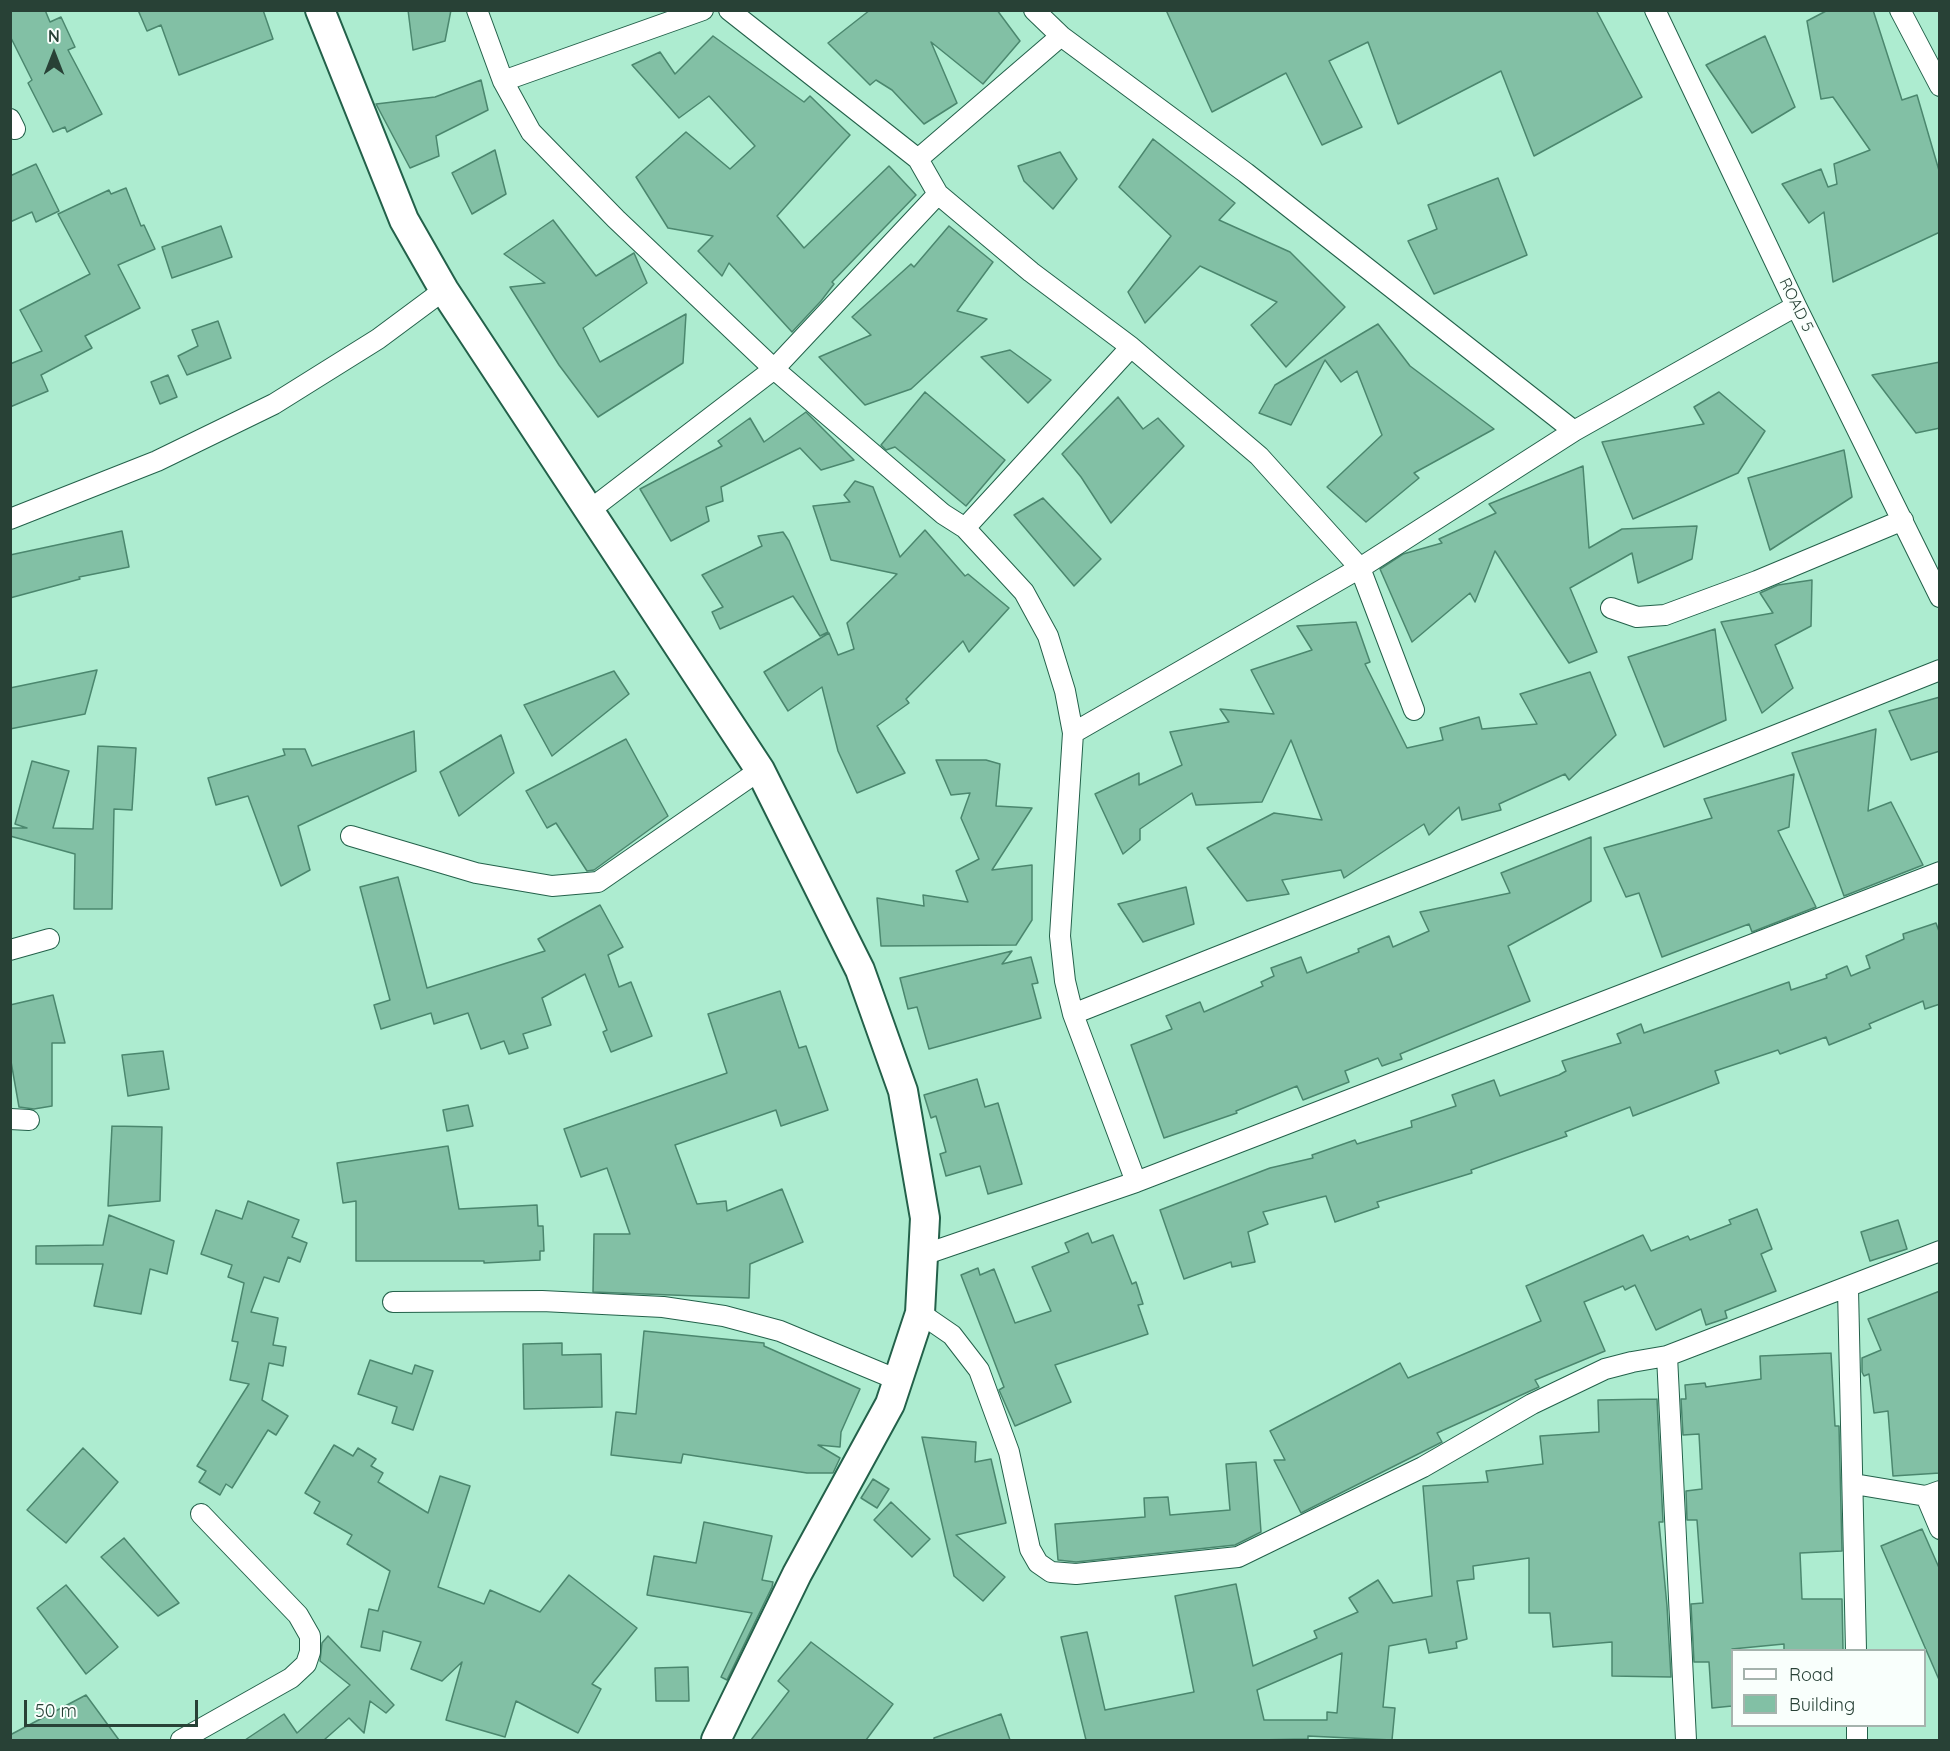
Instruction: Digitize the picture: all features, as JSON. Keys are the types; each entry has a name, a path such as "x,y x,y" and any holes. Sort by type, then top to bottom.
{"street":[{"path":"320,10 404,220 444,290 760,771 860,970 903,1091 925,1218 920,1313 890,1404 797,1574 716,1740"},
{"path":"477,10 503,81 531,132 616,219 774,369 943,514 965,528 1024,592 1048,636 1065,691 1073,733 1060,936 1073,1014 1136,1182"},
{"path":"503,81 703,10"},
{"path":"729,10 918,159 938,194 1031,272 1131,346 1259,456 1360,568 1414,710"},
{"path":"1034,10 1061,36 1246,172 1574,431"},
{"name":"ROAD 5","path":"1655,10 1796,306 1940,597"},
{"path":"1900,10 1940,86"},
{"path":"918,159 1061,36"},
{"path":"590,510 774,369 938,194"},
{"path":"10,519 157,461 274,404 378,339 444,290"},
{"path":"1073,733 1360,568 1574,431 1796,306"},
{"path":"965,528 1131,346"},
{"path":"1611,608 1637,617 1665,615 1757,581 1903,520"},
{"path":"1073,1014 1940,670"},
{"path":"351,836 476,873 552,886 598,882 760,771"},
{"path":"923,1255 1136,1182 1940,872"},
{"path":"10,950 49,939"},
{"path":"920,1313 952,1335 979,1370 1009,1452 1030,1549 1038,1563 1051,1572 1068,1573 1213,1562 1238,1557 1423,1467 1532,1404 1605,1369 1667,1356 1848,1289 1940,1251"},
{"path":"1848,1289 1856,1649"},
{"path":"393,1302 542,1301 663,1307 704,1313 780,1331 898,1380"},
{"path":"1667,1356 1686,1740"},
{"path":"1854,1484 1933,1493 1940,1528"},
{"path":"181,1740 291,1678 306,1664 310,1652 310,1636 298,1615 201,1514"}],"building":[{"path":"10,10 45,10 50,22 61,17 75,47 68,50 102,114 67,132 65,127 53,132 28,83 32,80 10,36"},
{"path":"138,10 263,10 273,39 179,75 161,25 147,31"},
{"path":"408,10 451,10 445,41 413,50"},
{"path":"870,10 997,10 1020,41 983,84 931,42 957,103 924,124 892,90 876,80 870,85 828,43"},
{"path":"1166,10 1596,10 1642,97 1534,156 1501,71 1398,124 1368,42 1329,61 1362,127 1322,145 1286,73 1212,112"},
{"path":"1828,10 1873,10 1902,100 1917,95 1940,174 1940,232 1833,282 1824,212 1809,223 1782,184 1821,169 1828,187 1837,184 1834,164 1870,150 1833,97 1821,99 1807,21"},
{"path":"713,36 804,102 810,96 850,135 777,216 804,248 889,166 916,195 832,282 834,284 821,301 792,332 729,263 722,276 698,251 713,236 668,228 636,177 686,132 730,169 755,146 709,96 679,118 632,65 660,52 675,74"},
{"path":"1765,36 1795,107 1752,133 1706,65"},
{"path":"481,80 488,110 436,136 439,156 410,168 376,104 435,97"},
{"path":"1153,139 1235,203 1219,220 1290,252 1345,307 1286,367 1251,325 1277,302 1200,266 1145,323 1128,292 1171,236 1119,187"},
{"path":"495,150 506,194 472,214 452,173"},
{"path":"1060,152 1077,179 1053,209 1024,181 1018,166"},
{"path":"36,164 59,211 36,222 32,212 10,222 10,176"},
{"path":"1498,178 1527,255 1434,294 1408,241 1437,229 1428,205"},
{"path":"126,188 141,226 144,225 155,249 118,265 140,308 85,336 92,348 41,375 48,391 10,407 10,364 42,351 20,310 90,274 58,214 109,190 111,194"},
{"path":"553,220 596,276 634,253 647,283 583,328 600,362 686,314 683,363 598,417 559,365 510,287 545,283 504,254"},
{"path":"221,226 232,257 172,278 162,247"},
{"path":"949,226 993,262 957,311 987,319 911,389 865,405 819,357 871,335 852,317 911,264 914,267"},
{"path":"218,321 231,358 187,375 178,356 198,346 192,330"},
{"path":"1378,324 1410,366 1494,429 1414,473 1419,478 1366,522 1327,487 1382,435 1357,371 1341,382 1325,360 1291,425 1259,413 1275,385"},
{"path":"1010,350 1051,380 1028,403 981,357"},
{"path":"1940,362 1940,428 1916,433 1872,375"},
{"path":"168,375 177,397 160,404 151,382"},
{"path":"925,392 1005,460 966,506 895,447 886,450 881,445"},
{"path":"1719,392 1765,431 1738,473 1633,519 1602,442 1704,424 1694,407"},
{"path":"1118,397 1143,429 1158,418 1184,446 1111,523 1081,477 1062,454"},
{"path":"806,412 854,460 821,470 800,448 721,487 723,501 706,507 709,521 671,541 640,489 722,446 718,441 750,418 764,442"},
{"path":"1844,450 1852,497 1770,550 1748,478"},
{"path":"1583,466 1589,548 1622,529 1697,526 1692,559 1638,583 1632,553 1570,588 1597,652 1569,663 1495,551 1475,602 1470,593 1412,642 1380,569 1403,554 1442,543 1439,539 1496,513 1489,504"},
{"path":"855,481 873,487 900,557 925,530 965,576 968,574 1009,608 969,652 963,641 906,699 909,703 877,726 905,773 857,793 838,751 822,687 788,711 764,672 829,633 838,655 854,649 847,623 897,574 831,560 813,506 850,502 844,495"},
{"path":"1043,498 1101,559 1074,586 1014,515"},
{"path":"122,531 129,567 79,577 80,579 10,598 10,555"},
{"path":"783,532 828,632 820,636 793,596 720,629 712,612 723,607 702,575 762,546 758,536"},
{"path":"1812,580 1811,626 1775,645 1793,688 1762,713 1721,622 1773,613 1760,593 1778,585"},
{"path":"1356,622 1370,662 1365,664 1407,748 1443,740 1440,728 1479,717 1482,729 1537,724 1520,694 1590,672 1616,735 1569,780 1565,774 1499,804 1501,810 1462,820 1459,807 1429,835 1424,824 1344,878 1341,870 1282,880 1289,894 1247,901 1207,848 1274,813 1322,820 1291,740 1262,802 1196,805 1192,793 1140,829 1140,840 1123,854 1095,794 1139,773 1139,785 1182,765 1170,732 1229,722 1220,709 1274,714 1251,670 1312,650 1297,626"},
{"path":"1715,629 1726,720 1664,747 1628,657"},
{"path":"97,670 85,714 10,729 10,688"},
{"path":"614,671 629,694 552,756 524,705"},
{"path":"1940,697 1940,751 1911,760 1889,711"},
{"path":"1876,729 1868,811 1891,802 1923,865 1844,896 1792,753"},
{"path":"414,731 416,771 298,826 310,870 281,886 248,796 216,805 208,778 285,755 283,749 305,749 312,766"},
{"path":"501,735 514,773 459,816 440,772"},
{"path":"626,739 668,816 594,870 587,871 556,823 547,828 526,791"},
{"path":"98,746 136,748 132,810 114,809 112,909 74,909 75,854 10,836 10,828 27,828 15,824 32,761 69,771 53,828 93,829"},
{"path":"936,760 986,760 1000,764 996,806 1032,808 992,870 1032,865 1032,920 1016,945 881,946 877,898 924,906 923,895 968,902 956,871 979,859 961,818 970,793 951,795"},
{"path":"1794,774 1789,827 1778,831 1816,907 1752,932 1749,924 1662,957 1639,893 1626,897 1604,848 1712,818 1704,799"},
{"path":"1591,837 1591,901 1508,946 1530,1001 1400,1054 1402,1059 1382,1066 1378,1058 1345,1071 1349,1082 1303,1100 1297,1086 1236,1111 1237,1113 1164,1138 1131,1045 1172,1029 1166,1016 1200,1002 1204,1012 1263,986 1261,982 1274,976 1271,968 1301,957 1307,973 1359,952 1358,949 1389,936 1393,947 1429,931 1420,912 1510,893 1501,873"},
{"path":"398,877 427,988 545,951 538,939 600,905 623,947 608,955 619,987 631,982 652,1036 611,1052 603,1032 607,1030 585,974 542,998 551,1025 523,1034 528,1048 509,1054 504,1041 481,1049 468,1013 434,1024 431,1013 381,1029 374,1005 390,1000 360,887"},
{"path":"1186,887 1194,924 1143,942 1118,904"},
{"path":"1936,923 1940,934 1940,1004 1925,1009 1923,1001 1869,1024 1871,1028 1829,1045 1826,1037 1780,1054 1778,1050 1715,1071 1719,1083 1633,1116 1630,1107 1565,1132 1567,1136 1471,1170 1472,1173 1377,1202 1379,1207 1335,1222 1326,1196 1263,1212 1268,1224 1248,1232 1255,1262 1232,1267 1231,1262 1184,1279 1160,1210 1270,1168 1313,1158 1312,1155 1355,1140 1357,1144 1412,1127 1411,1121 1456,1106 1452,1095 1494,1080 1500,1096 1559,1075 1566,1071 1562,1061 1621,1043 1617,1034 1641,1024 1644,1033 1789,982 1791,990 1827,978 1826,975 1847,966 1851,976 1870,968 1866,956 1904,939 1903,934"},
{"path":"1012,951 1002,964 1031,957 1038,983 1032,984 1041,1018 929,1049 917,1007 908,1009 900,978"},
{"path":"780,991 799,1048 806,1046 828,1110 781,1126 776,1110 675,1145 697,1204 726,1201 727,1211 782,1189 803,1242 750,1264 749,1298 593,1292 594,1234 630,1234 607,1168 581,1177 564,1129 727,1073 708,1014"},
{"path":"53,995 65,1043 52,1043 52,1106 34,1109 19,1107 10,1056 10,1005"},
{"path":"163,1051 169,1089 128,1096 122,1055"},
{"path":"977,1079 985,1107 998,1103 1022,1184 988,1194 980,1166 946,1176 940,1154 946,1152 936,1116 931,1118 924,1095"},
{"path":"468,1105 473,1126 447,1131 443,1110"},
{"path":"112,1126 162,1127 160,1201 108,1206"},
{"path":"448,1146 459,1209 537,1205 538,1226 543,1226 544,1251 540,1251 540,1260 484,1263 484,1261 356,1261 356,1201 343,1203 337,1163"},
{"path":"248,1201 299,1220 292,1237 307,1243 300,1262 288,1257 279,1282 264,1277 251,1312 278,1318 273,1345 286,1347 283,1366 269,1363 262,1400 288,1416 276,1435 268,1430 232,1488 226,1484 220,1495 199,1482 206,1471 197,1466 249,1384 230,1380 238,1342 232,1341 244,1283 228,1277 232,1265 201,1254 216,1210 242,1219"},
{"path":"1757,1209 1772,1249 1761,1254 1776,1291 1725,1311 1727,1318 1706,1325 1701,1309 1656,1330 1635,1285 1625,1290 1623,1286 1584,1302 1605,1351 1535,1380 1539,1387 1437,1433 1442,1442 1301,1513 1274,1460 1285,1460 1270,1431 1400,1363 1408,1378 1541,1321 1526,1286 1643,1235 1651,1251 1688,1236 1690,1240 1731,1224 1729,1220"},
{"path":"109,1215 174,1241 167,1274 150,1269 141,1314 94,1306 103,1264 36,1264 36,1246 103,1245"},
{"path":"1898,1220 1907,1249 1870,1261 1861,1232"},
{"path":"1088,1233 1092,1243 1113,1235 1132,1284 1136,1282 1143,1304 1138,1305 1148,1334 1055,1365 1071,1402 1015,1426 999,1390 1004,1387 961,1275 978,1268 980,1275 994,1269 1015,1323 1051,1311 1032,1267 1069,1252 1065,1243"},
{"path":"1940,1291 1940,1473 1893,1476 1888,1411 1874,1413 1869,1374 1864,1376 1862,1372 1862,1358 1881,1350 1868,1319"},
{"path":"644,1331 764,1343 764,1346 860,1389 841,1432 840,1447 818,1445 840,1458 833,1473 807,1473 683,1454 681,1463 611,1455 616,1412 636,1414"},
{"path":"562,1343 562,1355 601,1354 602,1407 524,1409 523,1344"},
{"path":"1831,1353 1835,1426 1839,1426 1842,1551 1800,1553 1802,1599 1842,1599 1843,1649 1784,1649 1784,1644 1731,1649 1731,1706 1712,1708 1709,1662 1694,1662 1691,1604 1703,1603 1697,1520 1687,1520 1686,1491 1702,1489 1699,1434 1683,1435 1681,1399 1686,1399 1685,1385 1705,1383 1706,1387 1761,1379 1760,1356"},
{"path":"370,1360 412,1374 415,1365 433,1371 413,1430 392,1423 397,1407 358,1394"},
{"path":"1657,1399 1663,1522 1659,1522 1671,1677 1612,1676 1612,1642 1553,1647 1550,1613 1529,1613 1529,1558 1473,1566 1474,1579 1457,1581 1467,1639 1456,1642 1457,1648 1429,1653 1426,1639 1389,1646 1383,1707 1395,1708 1392,1740 1308,1736 1308,1739 1255,1740 1086,1740 1061,1637 1087,1632 1105,1710 1194,1692 1175,1596 1236,1584 1253,1666 1317,1638 1314,1631 1358,1612 1349,1598 1378,1580 1393,1603 1432,1596 1423,1486 1488,1482 1486,1471 1543,1464 1540,1436 1599,1432 1598,1400","holes":["1342,1653 1337,1713 1327,1712 1327,1720 1264,1720 1257,1690"]},
{"path":"922,1437 976,1442 975,1462 991,1459 1006,1523 956,1535 1005,1577 983,1601 954,1576"},
{"path":"334,1445 353,1456 358,1448 376,1459 371,1466 383,1473 378,1482 428,1513 440,1476 470,1486 438,1587 484,1604 490,1590 540,1612 569,1575 637,1628 592,1684 601,1689 578,1733 516,1701 505,1737 446,1720 462,1662 442,1681 411,1669 421,1642 383,1631 380,1651 361,1647 369,1609 378,1611 390,1571 347,1544 352,1535 314,1513 320,1502 305,1493"},
{"path":"83,1448 118,1482 66,1543 27,1510"},
{"path":"1256,1462 1261,1532 1235,1545 1076,1562 1058,1560 1055,1524 1145,1517 1144,1498 1168,1497 1170,1515 1230,1510 1226,1464"},
{"path":"873,1479 889,1489 877,1508 861,1498"},
{"path":"891,1502 930,1539 912,1557 874,1520"},
{"path":"704,1522 772,1536 762,1580 773,1582 772,1587 727,1680 721,1677 752,1613 647,1595 654,1556 696,1563"},
{"path":"1922,1529 1940,1570 1940,1682 1926,1649 1881,1546"},
{"path":"124,1538 179,1603 158,1616 101,1557"},
{"path":"66,1585 118,1647 86,1674 37,1608"},
{"path":"328,1636 394,1705 386,1713 370,1701 364,1733 349,1718 324,1740 245,1740 284,1714 297,1733 350,1685 320,1661 322,1643"},
{"path":"811,1642 893,1704 866,1740 751,1740 789,1691 778,1681"},
{"path":"688,1667 689,1701 656,1701 655,1668"},
{"path":"86,1695 119,1740 10,1740 10,1735"},
{"path":"1001,1714 1010,1740 934,1740 934,1738"}]}
